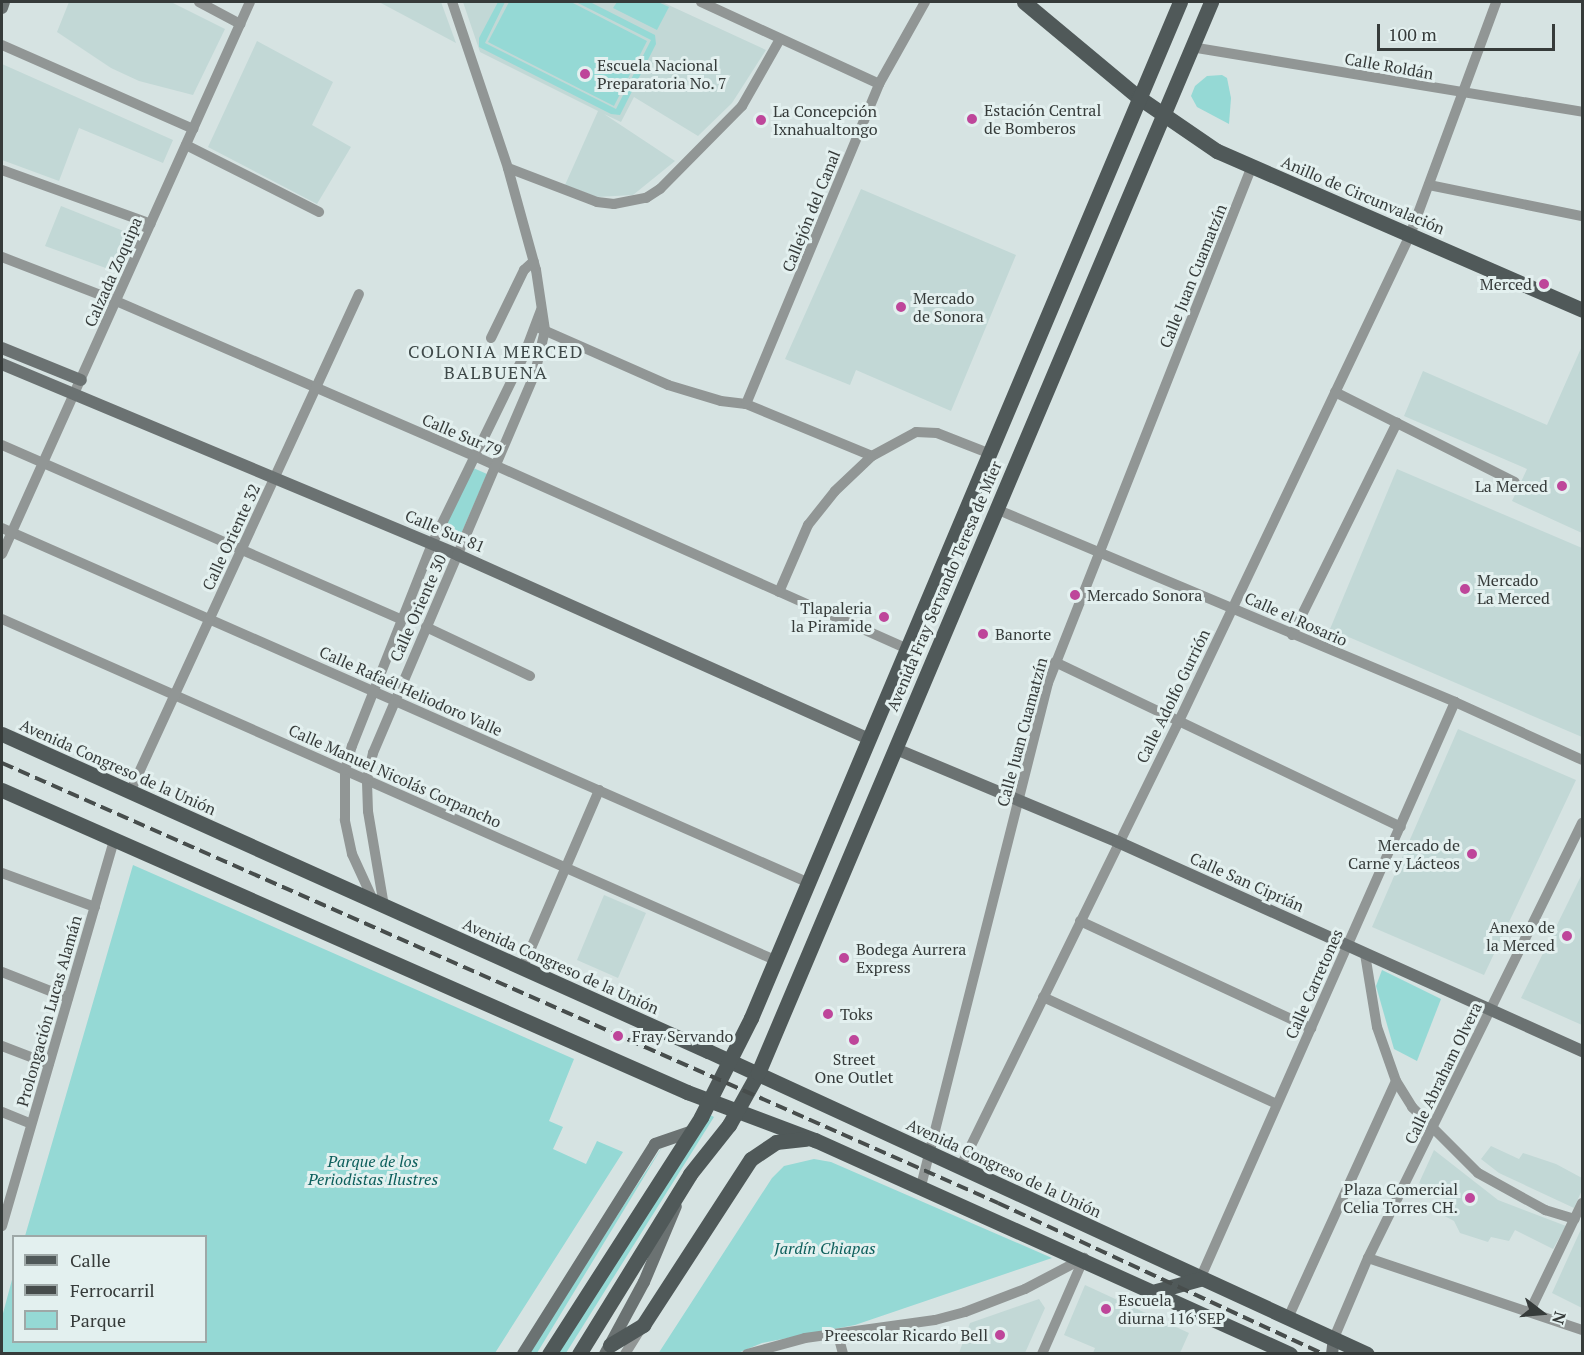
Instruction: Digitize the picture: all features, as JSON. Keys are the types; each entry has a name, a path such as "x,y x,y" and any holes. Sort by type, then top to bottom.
{"main road":[{"name":"Anillo de Circunvalación","path":"1024,2 1138,97 1217,151 1582,310"},
{"name":"Avenida Fray Servando Teresa de Mier","path":"549,1353 693,1131 730,1061 777,961 991,454 1138,97 1180,2"},
{"name":"Avenida Fray Servando Teresa de Mier","path":"579,1353 690,1174 737,1112 758,1074 1211,2"},
{"name":"Avenida Congreso de la Unión","path":"2,734 730,1061 1288,1318 1333,1346 1367,1353"},
{"path":"2,790 710,1101 815,1140 921,1186 1290,1353"},
{"path":"608,1349 643,1325 751,1159 776,1142 815,1140"},
{"path":"1156,1291 1200,1279"}],"street":[{"path":"2,8 4,2"},
{"path":"199,2 240,24"},
{"name":"Calzada Zoquipa","path":"2,554 7,530 43,462 81,380 250,2"},
{"path":"452,2 508,168 534,261 543,305 540,328 668,385 721,401 746,404 872,456"},
{"path":"701,2 779,41 879,84"},
{"name":"Callejón del Canal","path":"746,404 879,84 925,2"},
{"name":"Calle Adolfo Gurrión","path":"960,1168 1178,723 1410,235 1496,2"},
{"path":"508,168 597,202 614,204 646,198 660,189 742,105 779,41"},
{"path":"2,45 193,129"},
{"name":"Calle Roldán","path":"1191,47 1582,112"},
{"path":"186,145 319,212"},
{"name":"Calle Juan Cuamatzín","path":"921,1186 1055,662 1252,166"},
{"path":"2,170 151,224"},
{"path":"1429,185 1582,216"},
{"name":"Calle Sur 79","path":"2,257 116,301 316,390 472,455 907,649"},
{"path":"491,338 524,270 534,261"},
{"name":"Calle Oriente 32","path":"130,792 359,294"},
{"name":"Calle Oriente 30","path":"379,904 352,854 343,802 345,770 371,690 432,544 472,455 540,328"},
{"name":"Calle Oriente 30","path":"379,904 370,831 367,779 375,747 535,373 540,328"},
{"path":"2,348 81,380"},
{"name":"Calle Sur 81","path":"2,364 458,555 870,739"},
{"path":"1335,392 1515,482"},
{"path":"1292,635 1397,423"},
{"path":"779,592 808,525 835,491 872,456 916,432 937,433 991,454"},
{"path":"2,445 400,619"},
{"name":"Calle el Rosario","path":"996,509 1455,702 1582,760"},
{"name":"Calle Rafaél Heliodoro Valle","path":"7,530 809,883"},
{"name":"Calle Manuel Nicolás Corpancho","path":"2,619 777,961"},
{"path":"426,627 530,676"},
{"path":"1055,662 1178,723 1401,827"},
{"name":"Calle Carretones","path":"1200,1279 1455,702"},
{"name":"Calle San Ciprián","path":"896,748 1118,842 1582,1051"},
{"path":"522,969 598,790"},
{"name":"Calle Abraham Olvera","path":"1333,1346 1368,1258 1582,823"},
{"name":"Prolongación Lucas Alamán","path":"2,1226 5,1197 31,1124 114,840"},
{"path":"2,873 95,907"},
{"path":"1080,921 1311,1028"},
{"path":"1365,954 1377,1028 1396,1081 1412,1107 1478,1173 1507,1192 1545,1210 1575,1219"},
{"path":"2,972 68,998"},
{"path":"1043,997 1277,1104"},
{"path":"2,1046 49,1064"},
{"path":"1288,1318 1396,1081"},
{"path":"2,1112 31,1124"},
{"path":"523,1353 655,1144 693,1131"},
{"name":"Avenida Fray Servando Teresa de Mier","path":"608,1349 644,1282 690,1174"},
{"path":"1530,1311 1582,1203"},
{"path":"747,1353 805,1338 838,1335 965,1312 1024,1289 1084,1258"},
{"path":"1042,1353 1084,1258"},
{"path":"1368,1258 1582,1330"},
{"path":"625,1353 643,1325"},
{"path":"838,1335 843,1353"}],"shaded area":[{"path":"69,2 171,2 225,29 193,95 139,81 111,68 57,32"},
{"path":"379,2 441,2 456,43"},
{"path":"463,2 662,2 766,50 732,103 698,136 634,97 621,122 604,114 675,161 633,195 597,197 565,185 598,111 480,52"},
{"path":"257,41 333,82 312,125 351,147 317,204 208,147"},
{"path":"2,64 173,140 163,163 79,128 59,181 2,160"},
{"name":"Mercado de Sonora","path":"861,189 1016,255 951,411 856,370 850,385 785,359"},
{"path":"61,206 131,234 114,271 45,246"},
{"path":"1582,346 1582,533 1512,501 1527,469 1404,416 1423,371 1547,425"},
{"name":"Mercado La Merced","path":"1397,469 1582,548 1582,737 1330,629"},
{"name":"Mercado de Carne y Lácteos","path":"1458,729 1576,780 1484,975 1372,927"},
{"name":"Anexo de la Merced","path":"1582,874 1582,1025 1521,998"},
{"path":"604,895 646,913 618,978 577,960"},
{"path":"1491,1146 1519,1159 1523,1153 1556,1164 1582,1178 1582,1190 1574,1208 1499,1173 1481,1159"},
{"name":"Plaza Comercial Celia Torres CH.","path":"1434,1150 1498,1200 1566,1226 1553,1249 1515,1230 1509,1241 1491,1237 1488,1242 1460,1233 1454,1221 1439,1213 1446,1195 1419,1183"},
{"path":"1582,1227 1582,1308 1552,1293"},
{"name":"Escuela diurna 116 SEP","path":"1085,1285 1189,1333 1180,1353 1093,1353 1095,1348 1064,1335"},
{"name":"Preescolar Ricardo Bell","path":"1039,1299 1045,1308 1025,1353 959,1353 970,1323"}],"green space":[{"path":"498,2 505,2 485,43 616,109 651,40 576,2 590,2 655,35 656,44 620,115 611,114 479,47 479,38"},
{"path":"509,2 571,2 647,41 614,106 488,42"},
{"path":"617,2 658,2 669,7 657,30 613,8"},
{"path":"1222,75 1227,78 1231,98 1229,124 1197,107 1191,96 1195,86 1207,76"},
{"path":"471,467 487,474 458,541 442,534"},
{"name":"Parque de los Periodistas Ilustres","path":"133,865 574,1059 549,1121 563,1127 553,1149 586,1164 597,1141 623,1152 495,1353 2,1353 2,1317 12,1280 12,1343 207,1343 207,1235 25,1235"},
{"path":"1382,970 1441,999 1417,1061 1394,1049 1376,986"},
{"path":"705,1112 714,1117 566,1353 558,1354"},
{"path":"664,1144 537,1353 529,1354 629,1197"},
{"name":"Jardín Chiapas","path":"814,1159 831,1162 1052,1258 855,1325 762,1343 738,1353 658,1354 772,1178 784,1166"}],"railway":[{"path":"2,763 998,1203 1324,1354"}],"place":[{"name":"Escuela Nacional Preparatoria No. 7","path":"585,74"},
{"name":"Estación Central de Bomberos","path":"972,119"},
{"name":"La Concepción Ixnahualtongo","path":"761,120"},
{"name":"Merced","path":"1544,284"},
{"name":"Mercado de Sonora","path":"901,307"},
{"name":"La Merced","path":"1562,486"},
{"name":"Mercado La Merced","path":"1465,589"},
{"name":"Mercado Sonora","path":"1075,595"},
{"name":"Tlapaleria la Piramide","path":"884,617"},
{"name":"Banorte","path":"983,634"},
{"name":"Mercado de Carne y Lácteos","path":"1472,854"},
{"name":"Anexo de la Merced","path":"1567,936"},
{"name":"Bodega Aurrera Express","path":"844,958"},
{"name":"Toks","path":"828,1014"},
{"name":"Fray Servando","path":"618,1036"},
{"name":"Street One Outlet","path":"854,1040"},
{"name":"Plaza Comercial Celia Torres CH.","path":"1470,1198"},
{"name":"Escuela diurna 116 SEP","path":"1106,1309"},
{"name":"Preescolar Ricardo Bell","path":"1000,1335"}],"district":[{"name":"COLONIA MERCED BALBUENA","path":"496,362"}]}
